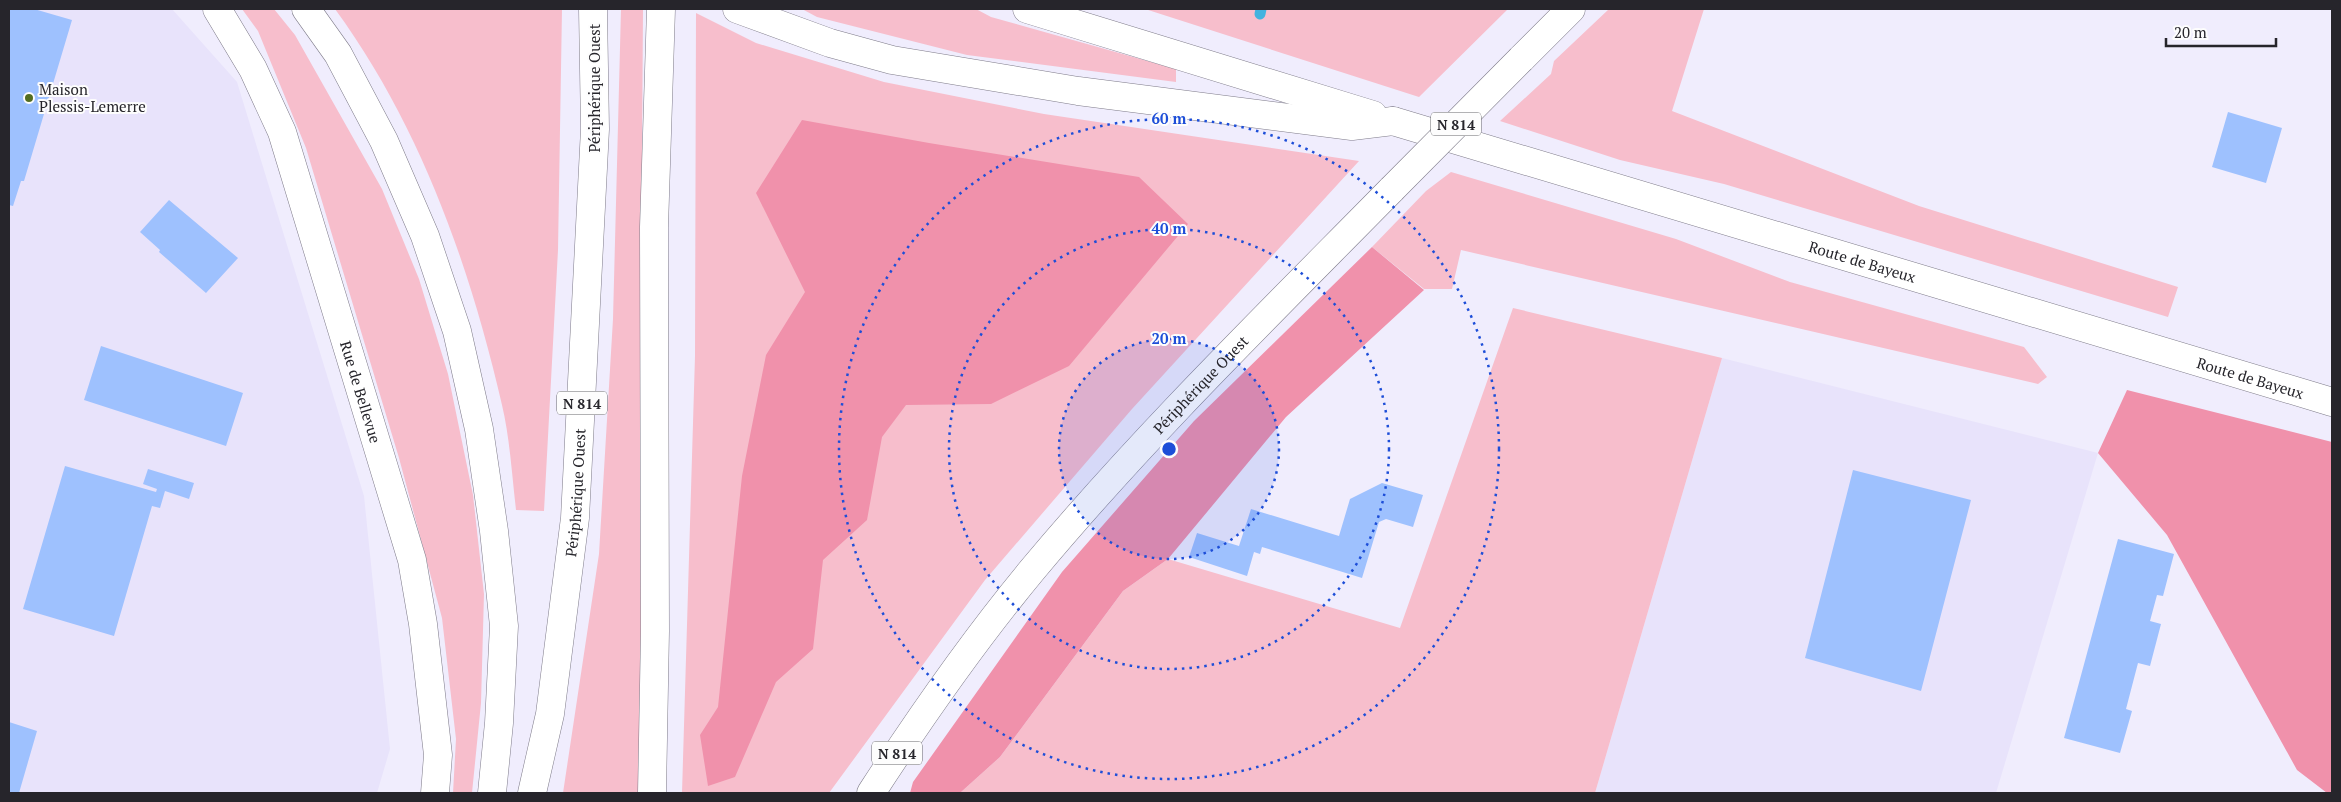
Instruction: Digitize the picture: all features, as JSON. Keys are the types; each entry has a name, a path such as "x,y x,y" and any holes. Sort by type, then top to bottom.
{"main road":[{"name":"Rue de Bellevue","path":"217,9 253,69 282,132 412,560 423,624 438,755 435,793"},
{"path":"306,9 338,54 384,141 425,236 457,331 479,430 494,531 504,626 499,723 492,793"},
{"name":"Périphérique Ouest","path":"532,793 550,714 575,518 595,129 594,9"},
{"path":"652,793 656,631 654,227 661,9"},
{"name":"Route de Bayeux","path":"1027,9 1393,122 2332,402"},
{"name":"Périphérique Ouest","path":"871,793 922,714 1033,569 1148,439 1571,9"},
{"path":"743,12 830,43 892,60 1039,84 1352,126 1393,122"}],"shaded area":[{"path":"9,9 172,9 237,82 364,496 390,749 377,793 9,793"},
{"path":"242,9 274,9 295,35 382,189 419,279 448,374 473,495 484,594 481,703 472,793 453,793 456,739 442,618 399,458 306,148 258,31"},
{"path":"335,9 562,9 558,250 544,511 516,510 505,418 489,353 458,249 417,149 392,100 365,54"},
{"path":"621,9 643,9 640,445 642,793 563,793 599,554 613,319"},
{"path":"802,9 976,9 991,17 1176,69 1176,82 967,55 817,17"},
{"path":"1145,9 1508,9 1419,97"},
{"path":"1609,9 1704,9 1672,111 1919,206 2178,287 2168,317 1724,184 1620,160 1500,121 1551,74 1554,61"},
{"path":"696,13 756,43 884,82 1044,114 1359,161 1132,409 985,580 829,793 682,793 695,356"},
{"path":"802,120 1139,177 1188,224 1069,366 991,404 906,405 882,437 867,520 823,560 813,649 776,682 735,777 708,786 700,735 718,707 742,476 766,355 805,292 756,193"},
{"path":"1451,172 1676,239 1790,282 2024,347 2047,377 2038,384 1461,250 1452,289 1424,289 1372,247 1426,191"},
{"path":"1372,247 1424,290 1286,417 1168,559 1123,591 1000,757 960,793 910,793 913,782 1062,572 1194,421"},
{"path":"1513,308 1722,358 1595,793 960,793 1000,757 1123,591 1168,559 1400,628"},
{"path":"1722,358 2098,453 1996,793 1595,793"},
{"path":"2127,390 2332,442 2332,793 2327,793 2297,770 2167,535 2098,453"}],"building":[{"name":"Maison Plessis-Lemerre","path":"9,9 34,9 72,20 24,181 21,181 13,206 9,205"},
{"path":"2228,112 2282,128 2266,183 2212,167"},
{"path":"169,200 238,258 206,293 159,252 160,250 140,232"},
{"path":"101,346 243,393 226,446 84,400"},
{"path":"65,466 156,492 157,489 143,484 148,469 194,483 189,499 165,491 160,508 152,506 114,636 23,609"},
{"path":"1853,470 1971,500 1921,691 1805,658"},
{"path":"1382,483 1423,495 1413,527 1386,519 1379,522 1362,578 1262,547 1260,554 1254,552 1247,576 1189,557 1197,533 1239,546 1251,509 1339,536 1350,499"},
{"path":"2118,539 2174,554 2163,596 2157,595 2150,621 2161,624 2150,666 2138,663 2126,709 2132,711 2120,753 2064,738"},
{"path":"9,722 37,731 19,793 9,793"}],"waterway":[{"path":"1260,14 1261,9"}],"place":[{"name":"Maison Plessis-Lemerre","path":"29,98"}]}
